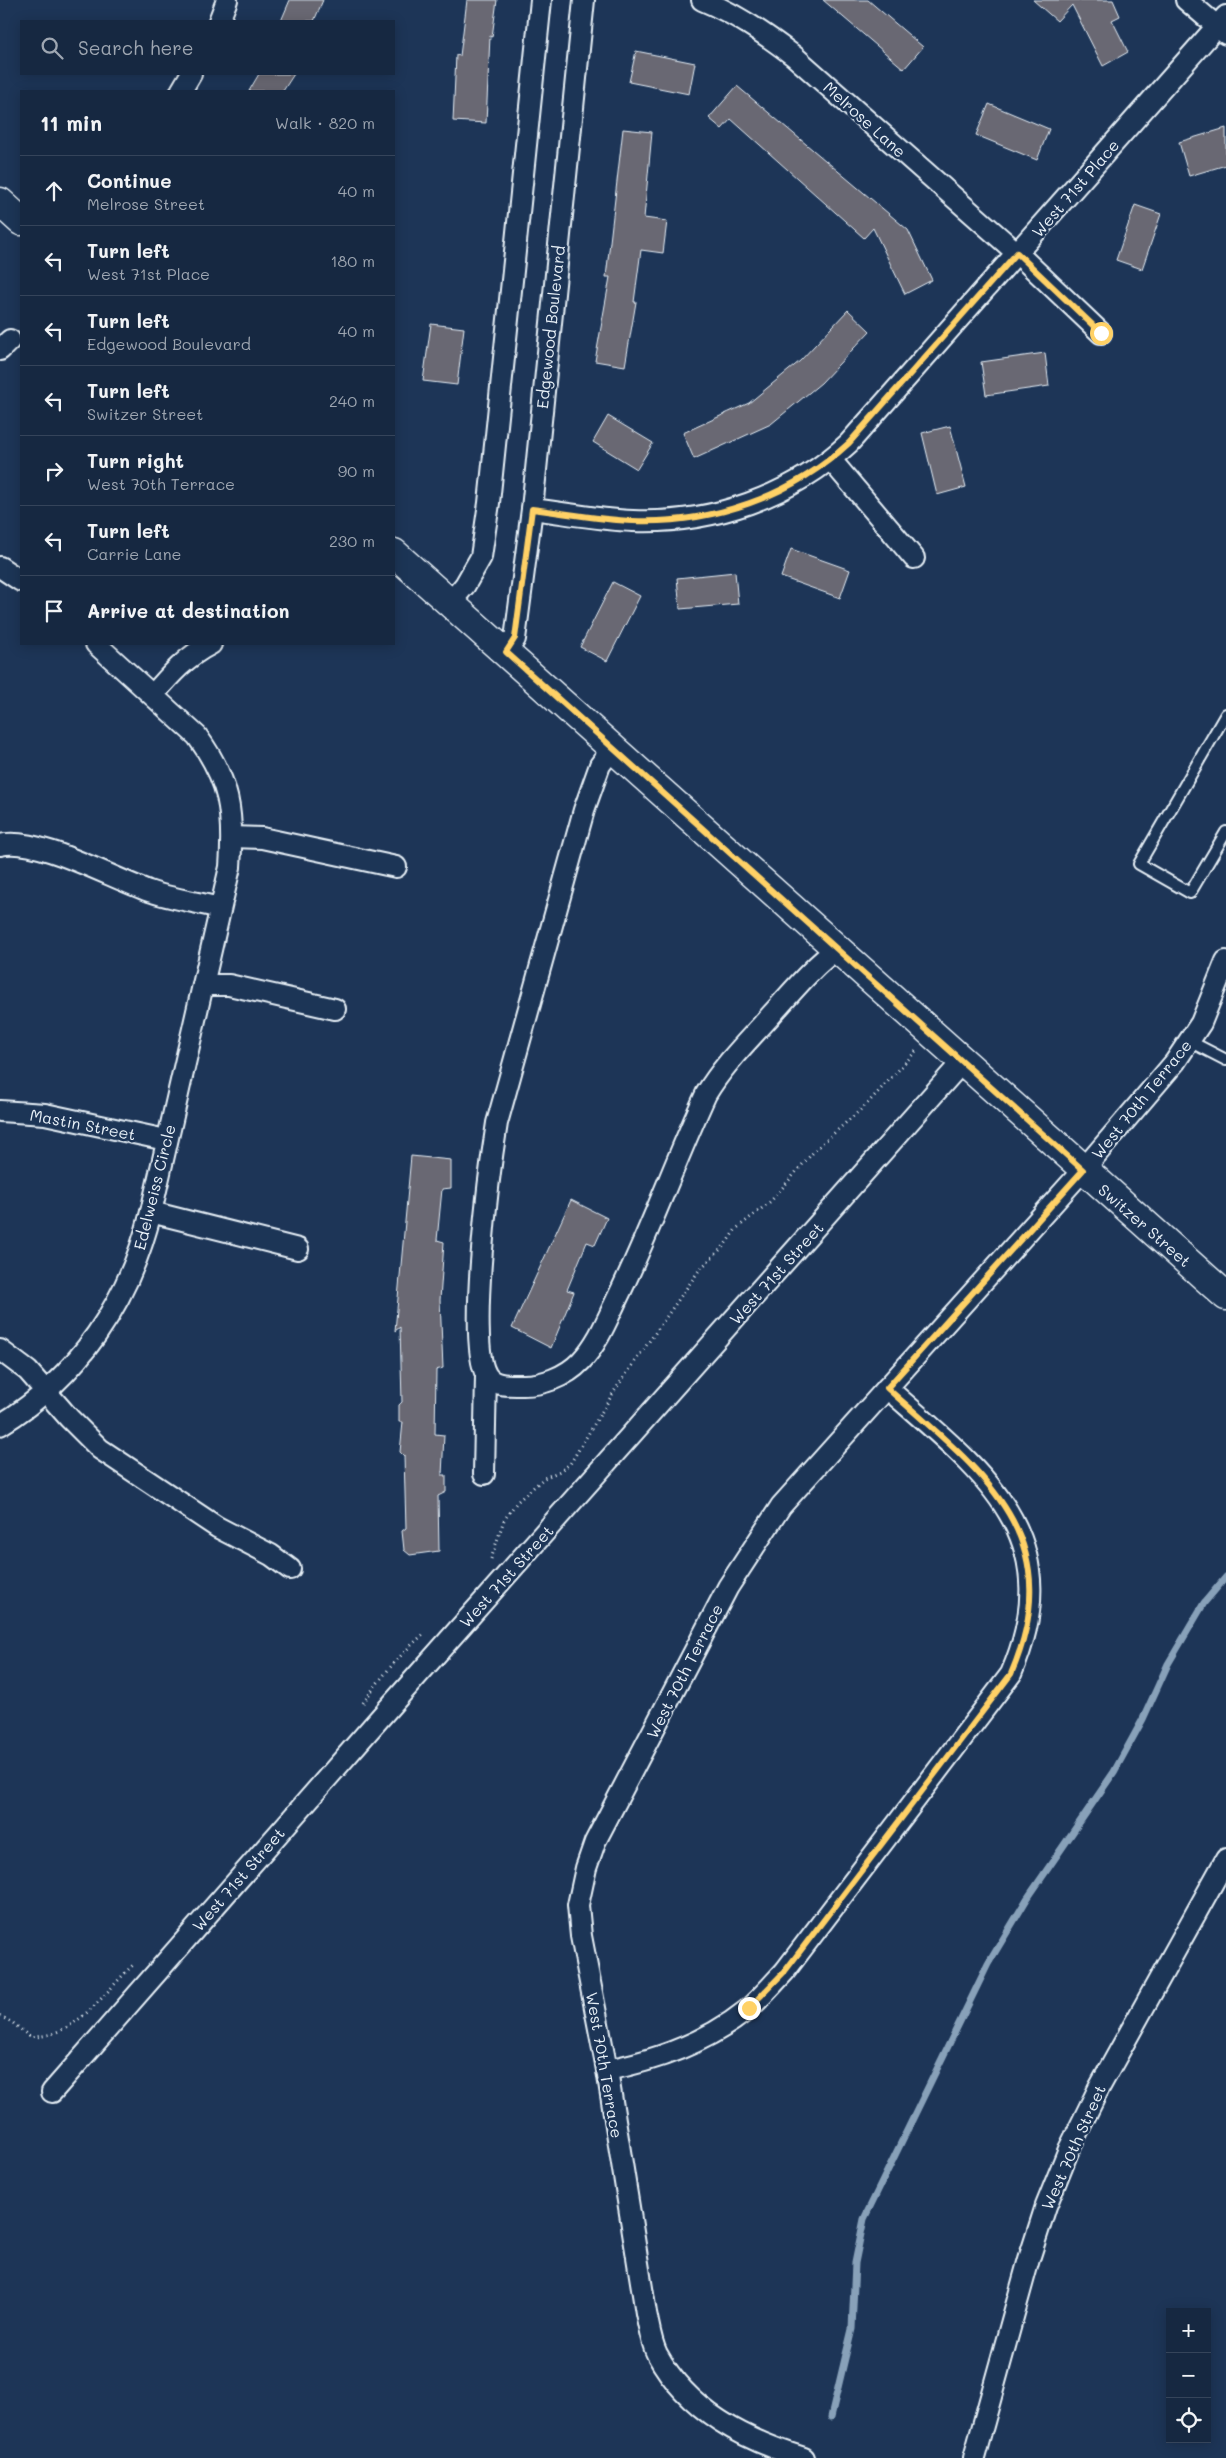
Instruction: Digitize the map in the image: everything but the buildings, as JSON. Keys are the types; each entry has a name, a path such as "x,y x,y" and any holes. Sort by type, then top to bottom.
{"street":[{"path":"219,20 227,0"},
{"path":"450,603 465,585 480,557 489,503 541,0"},
{"name":"Edgewood Boulevard","path":"506,652 515,638 532,509 584,0"},
{"name":"Melrose Lane","path":"702,0 727,11 757,28 794,56 1017,253 1101,333"},
{"path":"1186,0 1223,25"},
{"name":"West 71st Place","path":"532,509 632,521 692,518 721,512 756,501 799,481 831,460 849,443 1223,25"},
{"path":"182,90 190,75"},
{"path":"0,202 20,220"},
{"path":"831,460 914,558"},
{"name":"Switzer Street","path":"395,554 1226,1296"},
{"path":"0,566 20,580"},
{"name":"Edelweiss Circle","path":"0,1425 28,1408 46,1392 98,1334 121,1296 140,1250 151,1212 230,867 232,837 231,806 220,774 210,754 197,736 97,645"},
{"path":"153,695 172,673 196,652 209,645"},
{"path":"484,1474 486,1376 481,1361 479,1303 489,1170 497,1123 584,810 600,765 612,748"},
{"path":"232,837 262,838 396,867"},
{"path":"0,845 13,842 39,848 150,891 220,908"},
{"path":"486,1376 500,1385 529,1386 560,1377 581,1361 597,1340 632,1269 680,1151 710,1086 719,1072 820,962 837,948"},
{"name":"West 70th Terrace","path":"804,2458 743,2436 709,2415 679,2386 657,2352 646,2313 607,2070 581,1936 578,1905 586,1868 595,1842 728,1587 756,1541 781,1506 1083,1170 1174,1062 1201,1023 1226,961"},
{"path":"203,985 229,985 334,1009"},
{"name":"West 71st Street","path":"52,2092 374,1725 963,1061"},
{"name":"Mastin Street","path":"0,1111 45,1114 166,1140"},
{"path":"151,1212 298,1249"},
{"path":"0,1350 28,1371 100,1449 217,1527 271,1555 290,1569"},
{"path":"607,2070 633,2065 687,2047 728,2024 749,2008 785,1971 1011,1674 1019,1655 1026,1634 1030,1589 1028,1566 1015,1525 1004,1504 970,1462 887,1388"},
{"name":"West 70th Street","path":"974,2458 1029,2259 1046,2206 1066,2158 1100,2088 1226,1859"}],"lane":[{"path":"1226,714 1139,864 1190,893 1226,832"},
{"path":"1189,1041 1226,1060"}],"path":[{"path":"490,1562 504,1520 518,1502 544,1478 570,1464 615,1390 700,1269 724,1246 736,1229 770,1201 816,1149 866,1105 920,1047"},
{"path":"361,1705 382,1675 403,1651 426,1632"},
{"path":"0,2016 13,2023 31,2038 54,2034 73,2024 86,2013 139,1959"}],"waterway":[{"path":"831,2417 852,2329 855,2263 864,2219 988,1964 1027,1899 1114,1772 1143,1719 1168,1664 1204,1603 1226,1577"}],"route":[{"path":"749,2008 785,1971 1011,1674 1019,1655 1026,1634 1030,1589 1028,1566 1015,1525 1004,1504 985,1478 970,1462 887,1388 1083,1170 506,652 515,638 532,509 632,521 692,518 747,505 799,481 831,460 849,443 1017,253 1101,333"}]}
